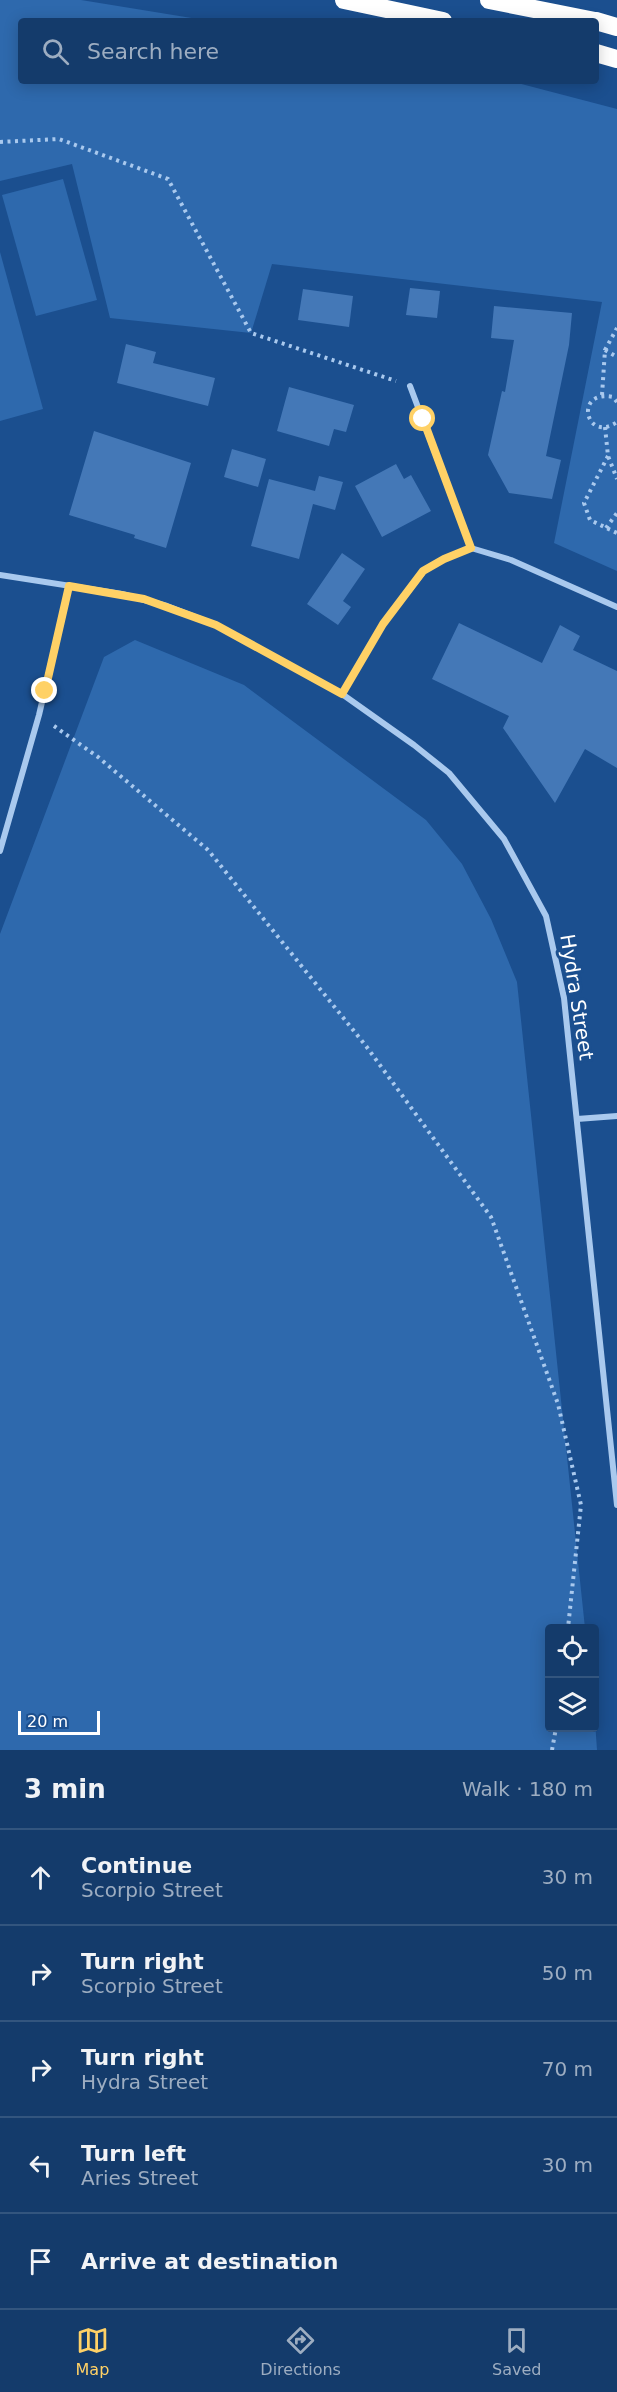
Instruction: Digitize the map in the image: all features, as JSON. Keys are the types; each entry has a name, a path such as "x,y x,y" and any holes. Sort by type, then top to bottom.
{"highway":[{"path":"344,0 429,18"},
{"path":"489,0 580,18"},
{"path":"599,22 617,27"},
{"path":"599,54 617,59"}],"street":[{"path":"410,386 471,548"},
{"path":"342,694 383,624 423,571 471,548 511,560 617,607"},
{"name":"Hydra Street","path":"0,576 144,599 216,625 342,694 414,745 449,773 504,839 546,916 559,969 617,1504"},
{"path":"0,851 39,715 69,586"},
{"path":"577,1119 617,1116"}],"path":[{"path":"0,142 59,138 168,179 251,333 410,386"},
{"path":"602,395 605,350 617,328"},
{"path":"605,350 617,357"},
{"path":"617,402 613,397 602,395 592,401 588,411 589,419 594,424 610,427 617,422"},
{"path":"605,427 608,456 617,479"},
{"path":"608,456 584,503 590,520 617,533"},
{"path":"606,528 617,513"},
{"path":"39,715 98,757 208,850 366,1046 491,1217 558,1404 581,1505 569,1624"},
{"path":"552,1750 555,1732"}],"shaded area":[{"path":"0,0 81,0 192,18 18,18 18,84 521,84 617,109 617,571 554,543 602,302 272,264 251,333 110,318 72,164 0,181"},
{"path":"63,179 97,300 36,316 2,195"},
{"path":"0,252 43,409 0,421"},
{"path":"135,640 244,685 426,820 462,864 491,919 517,982 585,1624 545,1624 545,1732 596,1732 597,1750 0,1750 0,934 104,657"}],"building":[{"path":"410,288 440,291 437,318 406,315"},
{"path":"303,289 353,296 349,327 298,320"},
{"path":"494,306 572,313 569,345 546,456 561,460 552,499 509,493 488,455 502,391 505,392 514,340 491,338"},
{"path":"126,344 156,352 153,363 215,378 208,406 117,383"},
{"path":"289,387 354,405 346,432 334,429 329,446 277,431"},
{"path":"94,431 191,463 166,548 134,538 135,535 69,515"},
{"path":"232,449 266,459 258,487 224,477"},
{"path":"396,464 404,479 411,475 431,511 382,537 355,486"},
{"path":"319,476 343,482 335,510 313,504 299,559 251,546 269,479 315,491"},
{"path":"342,553 365,569 343,601 351,607 338,625 307,604"},
{"path":"459,623 542,663 560,625 580,636 573,650 617,671 617,768 585,749 555,803 503,728 509,716 432,679"}],"route":[{"path":"45,691 69,586 144,599 216,625 342,694 383,624 423,571 471,548 423,419"}]}
